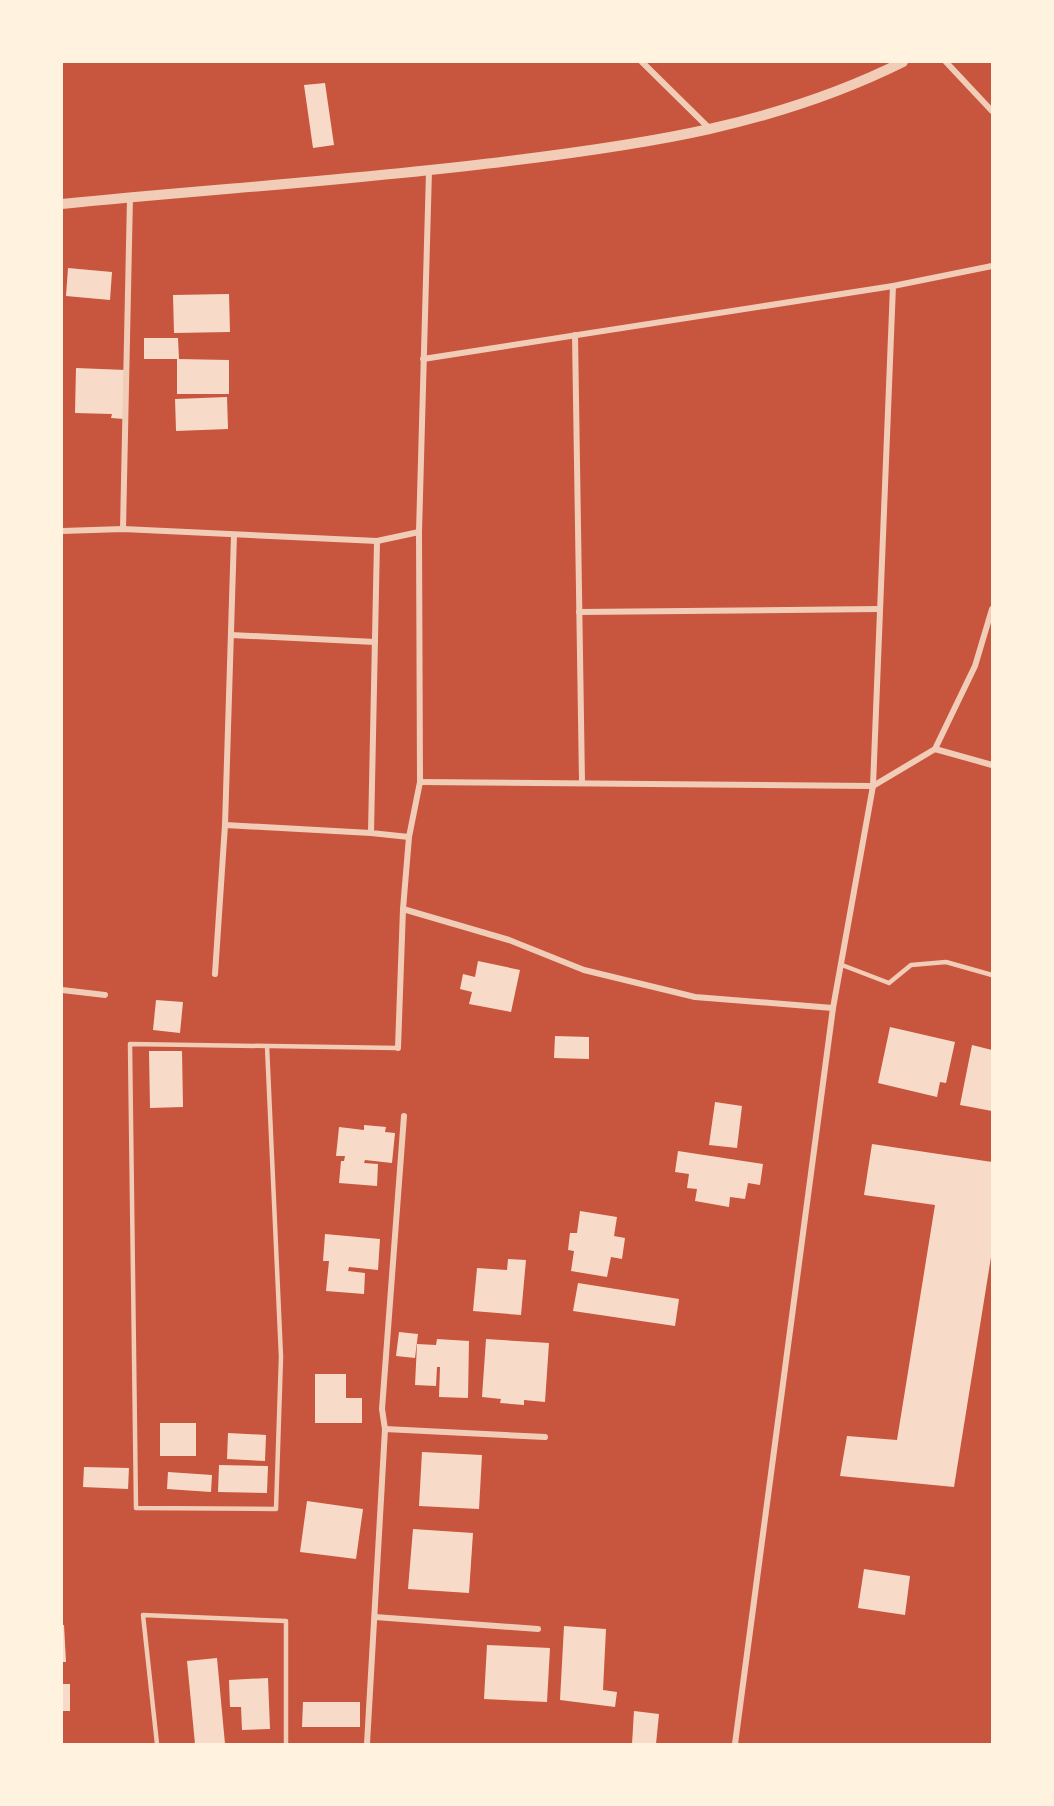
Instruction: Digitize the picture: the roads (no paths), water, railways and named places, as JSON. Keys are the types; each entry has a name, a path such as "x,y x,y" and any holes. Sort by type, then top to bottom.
{"street":[{"path":"642,62 711,130"},
{"path":"62,204 429,171 579,153 711,130 805,105 856,85 903,62"},
{"path":"946,62 993,111"},
{"path":"398,1048 403,909 409,837 420,782 420,532 429,171"},
{"path":"123,529 130,197"},
{"path":"423,359 893,286 993,266"},
{"path":"735,1744 833,1008 873,786 893,286"},
{"path":"575,335 582,782"},
{"path":"62,531 123,529 377,541 420,532"},
{"path":"215,974 225,825 234,535"},
{"path":"371,833 377,541"},
{"path":"579,612 880,609"},
{"path":"420,782 873,786 935,748 975,666 993,609"},
{"path":"231,635 375,642"},
{"path":"935,748 993,765"},
{"path":"225,825 409,837"},
{"path":"403,909 509,940 584,970 683,994 833,1008"},
{"path":"62,990 105,995"},
{"path":"367,1744 385,1429 382,1409 404,1116"},
{"path":"385,1429 545,1437"},
{"path":"375,1617 538,1629"}],"lane":[{"path":"842,965 888,983 910,965 946,962 993,975"},
{"path":"267,1046 281,1357 276,1509 136,1508 130,1044 267,1046 398,1048"},
{"path":"157,1744 143,1615 286,1621 286,1744"}]}
